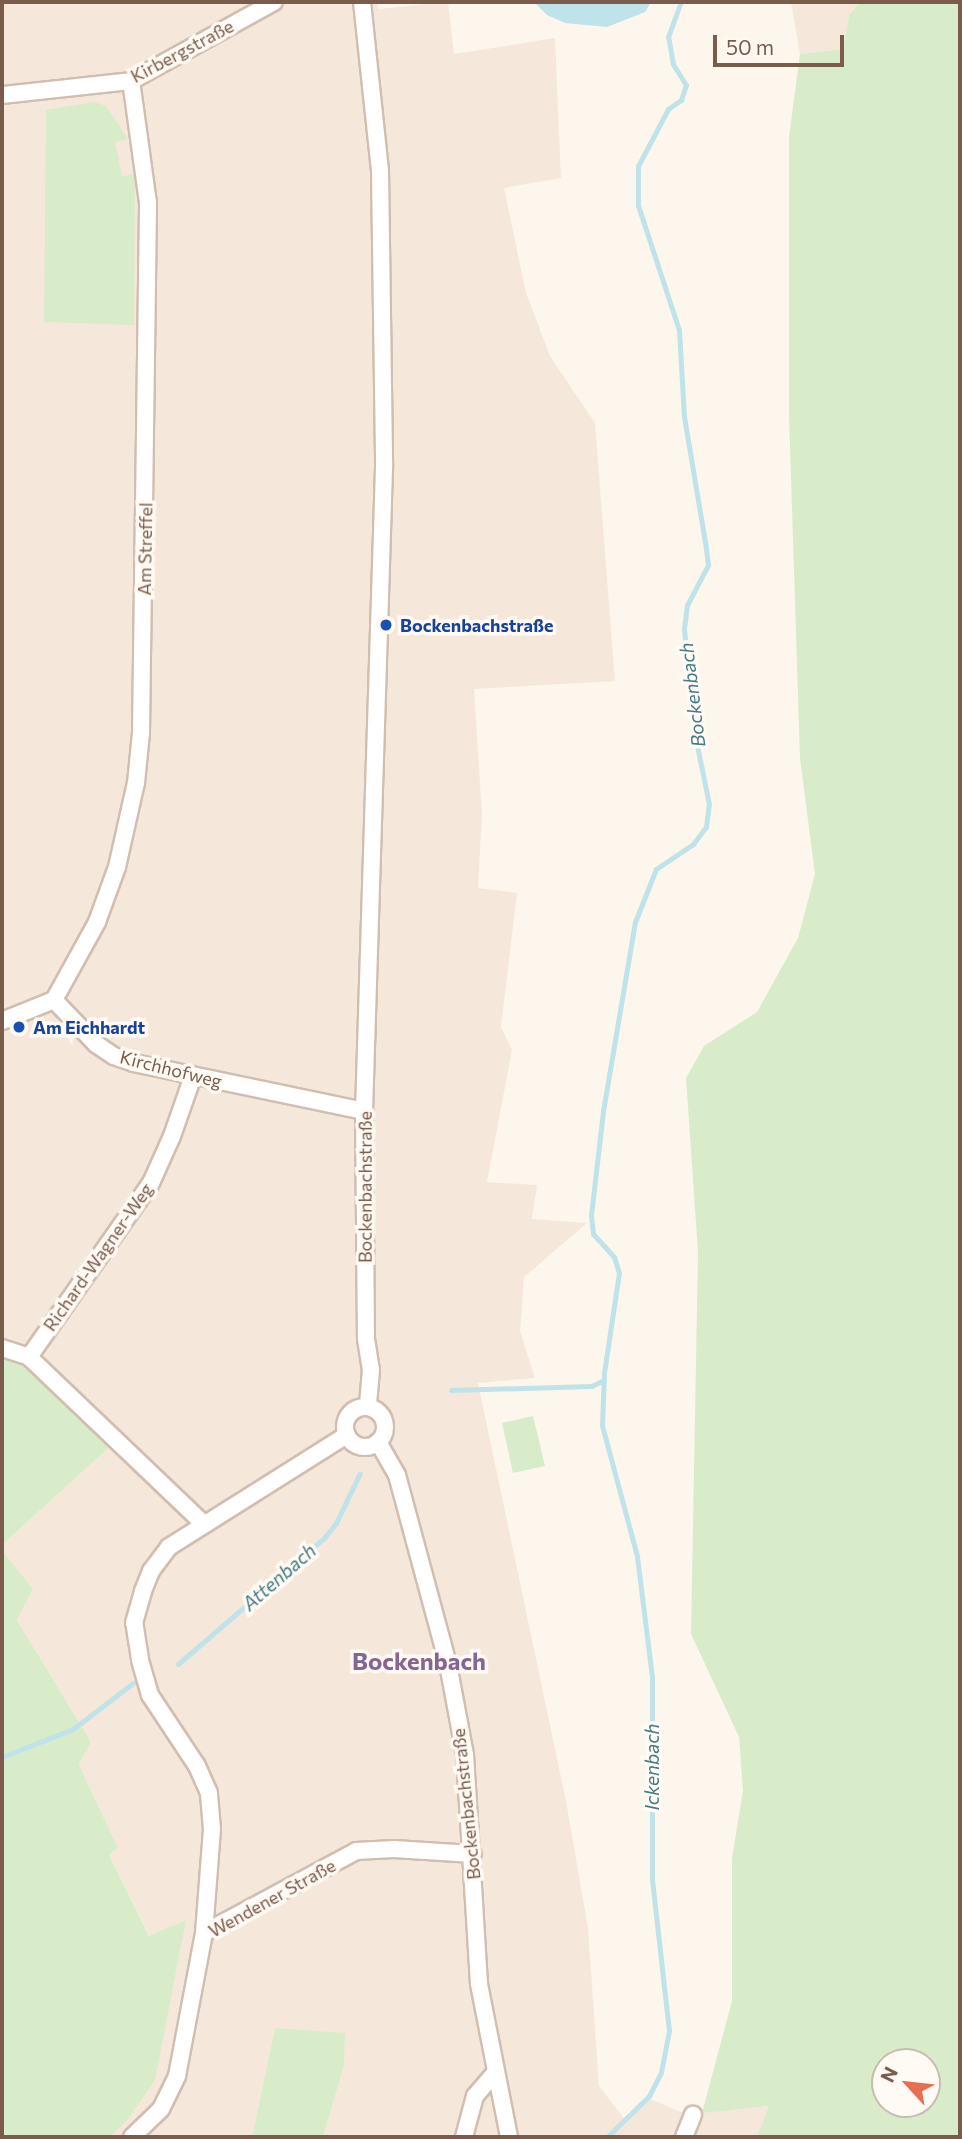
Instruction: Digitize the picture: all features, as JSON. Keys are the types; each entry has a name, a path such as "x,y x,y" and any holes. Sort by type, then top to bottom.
{"street":[{"name":"Kirbergstraße","path":"2,94 131,81 275,2"},
{"name":"Bockenbachstraße","path":"362,2 380,170 384,468 364,1111 366,1311 371,1370 368,1407"},
{"name":"Am Streffel","path":"54,1000 97,922 117,867 136,783 141,733 148,203 131,81"},
{"name":"Kirchhofweg","path":"54,1000 96,1044 114,1056 193,1076 364,1111"},
{"path":"2,1021 54,1000"},
{"name":"Richard-Wagner-Weg","path":"29,1357 151,1183 193,1076"},
{"path":"2,1348 29,1357 203,1523"},
{"path":"368,1407 384,1419 385,1432 379,1442 361,1447 347,1435 349,1415 355,1410 368,1407"},
{"path":"204,1933 212,1829 209,1793 197,1766 150,1695 139,1659 134,1623 151,1571 169,1547 203,1523 347,1435"},
{"name":"Bockenbachstraße","path":"379,1442 397,1475 448,1664 465,1755 479,1984 509,2137"},
{"name":"Wendener Straße","path":"132,2137 161,2109 177,2076 204,1933 356,1851 394,1849 473,1854"},
{"path":"464,2137 475,2096 495,2073"},
{"path":"684,2137 693,2115"}],"shaded area":[{"path":"2,2 377,2 379,9 448,2 454,54 555,38 561,178 504,188 526,293 550,356 595,423 615,681 474,689 482,814 478,888 517,893 501,1027 512,1050 487,1182 537,1185 532,1219 587,1223 524,1277 520,1331 535,1378 478,1383 566,1801 588,1928 599,2086 626,2121 650,2099 686,2114 770,2106 757,2137 323,2137 344,2066 275,2028 252,2137 110,2137 126,2122 185,1920 150,1937 109,1855 118,1848 79,1765 91,1742 17,1620 33,1589 2,1550 2,1545 114,1443 2,1350"},
{"path":"791,2 860,2 849,15 843,49 800,54"}],"green space":[{"path":"860,2 960,2 960,2137 757,2137 769,2106 702,2113 732,2001 732,1858 743,1791 739,1737 691,1634 698,1253 686,1078 704,1046 757,1012 798,938 815,874 800,758 789,415 789,137 800,54 843,49 849,15"},
{"path":"94,102 106,106 128,139 115,142 122,176 135,174 134,325 44,322 46,110"},
{"path":"2,1356 33,1365 114,1443 2,1545"},
{"path":"533,1416 545,1466 513,1473 502,1423"},
{"path":"2,1550 33,1589 17,1620 91,1742 79,1765 118,1848 109,1855 149,1936 186,1920 155,2080 126,2122 110,2137 2,2137"},
{"path":"275,2028 345,2033 344,2066 323,2137 252,2137"}],"water":[{"path":"534,2 651,2 645,12 607,27 565,23 547,15"}],"waterway":[{"name":"Bockenbach","path":"607,2137 649,2096 661,2072 669,2031 652,1880 652,1677 637,1556 602,1425 604,1373 619,1273 614,1257 593,1234 591,1215 603,1111 635,922 656,869 693,844 706,827 709,804 694,731 684,629 687,605 708,565 684,417 679,330 638,205 638,166 668,109 681,100 686,85 673,64 668,37 681,2"},
{"name":"Attenbach","path":"451,1390 592,1386 604,1380"},
{"name":"Attenbach","path":"178,1664 324,1538 336,1523 360,1473"},
{"name":"Attenbach","path":"2,1757 73,1729 133,1683"}],"place":[{"name":"Bockenbachstraße","path":"386,625"},
{"name":"Am Eichhardt","path":"19,1027"}],"district":[{"name":"Bockenbach","path":"419,1661"}],"water label":[{"name":"Ickenbach","path":"652,1767"}]}
